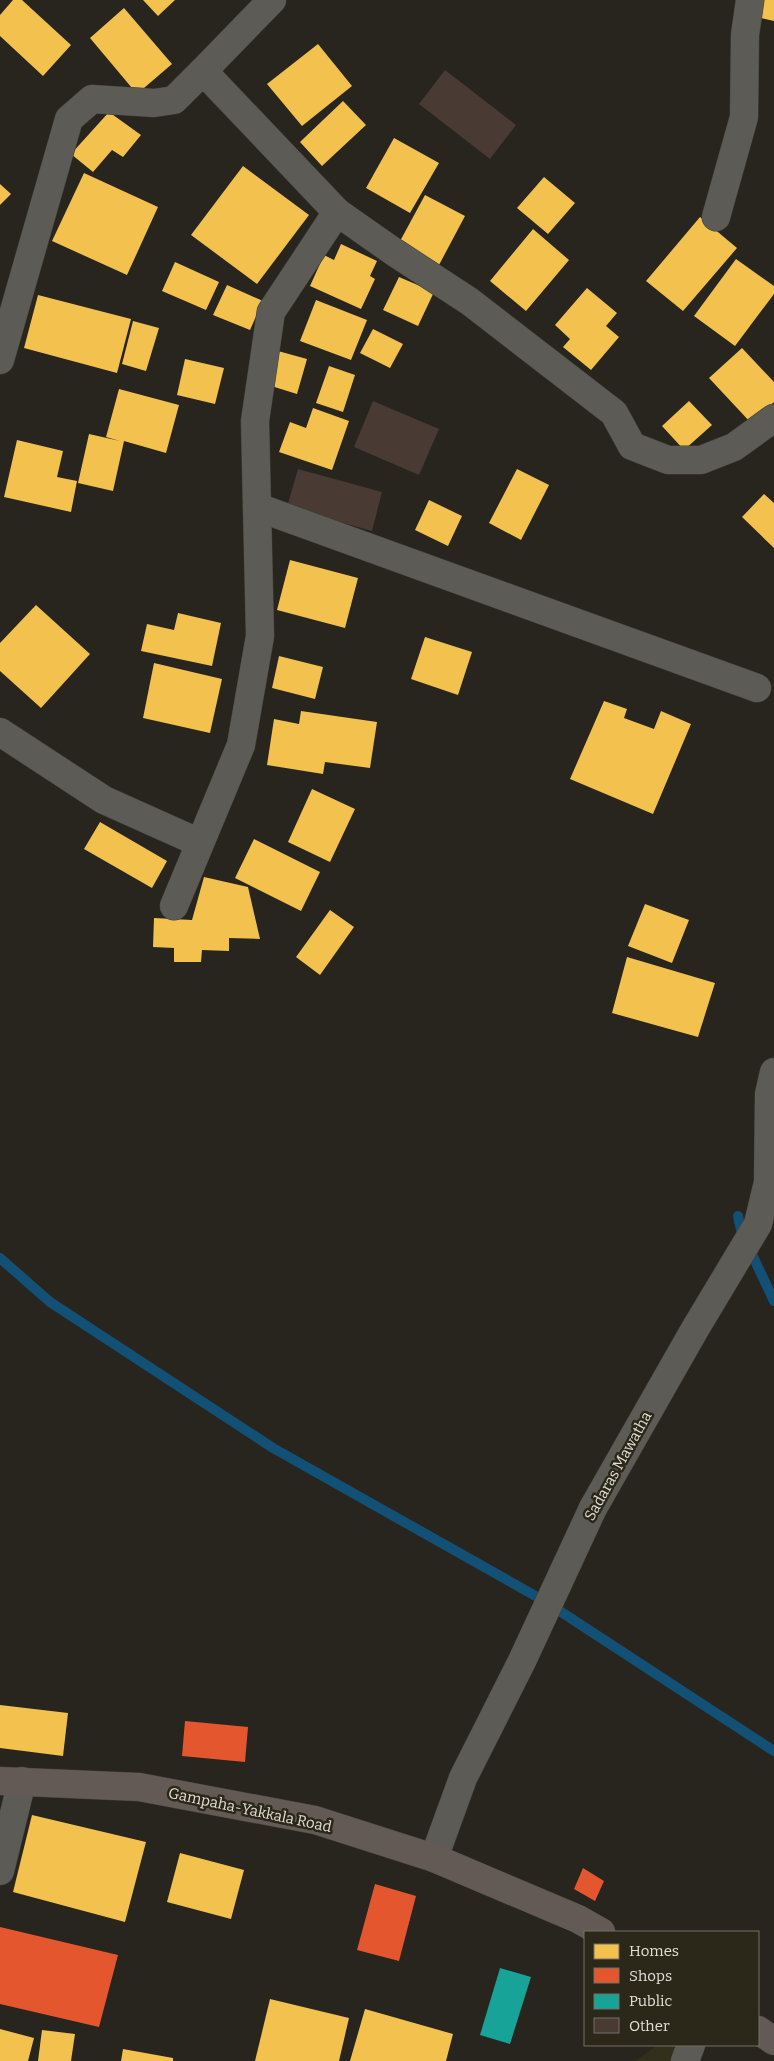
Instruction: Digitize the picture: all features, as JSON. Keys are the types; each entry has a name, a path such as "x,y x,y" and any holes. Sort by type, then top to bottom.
{"highway":[{"name":"Gampaha-Yakkala Road","path":"11,1781 139,1787 316,1820 434,1858 578,1919 599,1931"},
{"path":"759,2031 774,2041"}],"street":[{"path":"2,347 69,119 92,100 154,103 174,100 272,0"},
{"path":"716,217 744,117 745,36 750,0"},
{"path":"203,71 337,212 469,301 614,413 632,446 668,460 701,460 734,447 774,418"},
{"path":"174,906 241,745 259,645 255,421 271,312 337,212"},
{"path":"257,508 757,688"},
{"path":"0,732 104,800 200,843"},
{"name":"Sadaras Mawatha","path":"434,1858 464,1778 522,1661 593,1508 695,1329 758,1224 768,1182 769,1094 774,1072"},
{"path":"0,1871 11,1781"},
{"path":"685,2061 691,2046"}],"shaded area":[{"path":"656,2046 685,2046 702,2061 636,2061"}],"building: Homes":[{"path":"13,0 22,0 71,45 43,76 0,36 0,15"},
{"path":"143,0 175,0 158,16"},
{"path":"756,0 774,0 774,21 752,16"},
{"path":"124,8 172,64 137,94 90,38"},
{"path":"318,44 352,86 302,126 267,84"},
{"path":"343,101 366,125 322,166 300,142"},
{"path":"109,112 141,135 123,157 112,150 93,172 71,154"},
{"path":"394,138 439,163 410,213 366,188"},
{"path":"243,166 309,215 257,284 191,235"},
{"path":"84,173 158,207 127,275 52,241"},
{"path":"544,177 575,203 548,234 517,208"},
{"path":"0,184 11,194 0,205"},
{"path":"425,195 465,216 439,265 399,243"},
{"path":"700,217 737,248 683,311 646,281"},
{"path":"533,229 569,260 526,311 490,281"},
{"path":"341,244 377,261 370,276 375,279 361,309 310,286 324,255 334,260"},
{"path":"736,259 774,286 774,294 735,346 694,316"},
{"path":"175,262 219,282 206,310 162,291"},
{"path":"399,277 434,292 418,326 383,310"},
{"path":"227,285 263,301 250,330 213,315"},
{"path":"587,288 617,313 606,326 619,337 591,370 563,347 570,339 555,325"},
{"path":"38,295 131,319 117,373 24,348"},
{"path":"316,300 367,320 351,360 300,341"},
{"path":"133,321 159,328 146,371 122,364"},
{"path":"373,329 403,344 390,368 360,353"},
{"path":"742,348 774,382 774,402 751,423 709,378"},
{"path":"278,351 307,359 297,394 268,385"},
{"path":"185,359 224,368 215,404 177,395"},
{"path":"329,366 355,375 343,412 316,403"},
{"path":"119,389 179,405 166,453 124,441 113,491 78,483 89,434 120,441 106,437"},
{"path":"689,401 712,425 684,450 662,426"},
{"path":"313,408 349,421 332,470 279,452 290,422 306,428"},
{"path":"17,440 63,451 57,477 77,481 71,512 4,497"},
{"path":"517,469 549,485 521,540 489,523"},
{"path":"764,494 774,503 774,548 742,517"},
{"path":"429,500 462,516 448,546 415,530"},
{"path":"290,560 358,578 345,628 277,610"},
{"path":"36,605 90,654 41,708 0,671 0,643"},
{"path":"178,613 221,623 212,666 141,651 147,624 174,630"},
{"path":"425,637 472,652 458,695 411,679"},
{"path":"279,656 323,667 315,699 272,688"},
{"path":"154,663 222,679 210,733 143,718"},
{"path":"604,701 627,709 624,718 654,729 661,711 691,724 653,814 570,779"},
{"path":"301,711 377,722 370,768 325,762 323,774 267,765 274,719 299,724"},
{"path":"312,789 355,809 330,862 288,842"},
{"path":"100,822 167,861 152,888 84,849"},
{"path":"254,839 320,872 301,911 235,878"},
{"path":"204,877 248,887 260,939 229,938 229,951 202,950 201,962 174,962 174,948 153,947 154,918 192,920"},
{"path":"645,904 689,920 672,963 628,946"},
{"path":"330,910 354,927 320,975 296,957"},
{"path":"627,957 715,983 698,1037 612,1013"},
{"path":"0,1705 68,1713 63,1756 0,1748"},
{"path":"32,1815 146,1842 125,1922 13,1892"},
{"path":"180,1853 244,1870 231,1919 167,1902"},
{"path":"270,1999 349,2018 339,2061 255,2061"},
{"path":"365,2009 453,2034 446,2061 350,2061"},
{"path":"0,2029 34,2038 28,2061 0,2061"},
{"path":"42,2030 75,2034 71,2061 38,2061"},
{"path":"123,2049 173,2058 173,2061 121,2061"}],"building: Shops":[{"path":"185,1721 248,1727 245,1762 182,1756"},
{"path":"583,1868 604,1881 595,1901 574,1889"},
{"path":"375,1884 416,1896 399,1961 357,1950"},
{"path":"0,1927 118,1955 99,2027 0,2004"}],"building: Public":[{"path":"500,1968 531,1977 510,2044 480,2035"}],"building: Other":[{"path":"445,70 516,125 490,159 419,104"},
{"path":"373,401 439,429 419,475 354,447"},
{"path":"298,469 382,492 372,531 287,507"}],"waterway":[{"path":"738,1216 743,1239"},
{"path":"748,1246 774,1301"},
{"path":"0,1258 50,1302 273,1448 548,1603"},
{"path":"549,1604 774,1751"}]}
